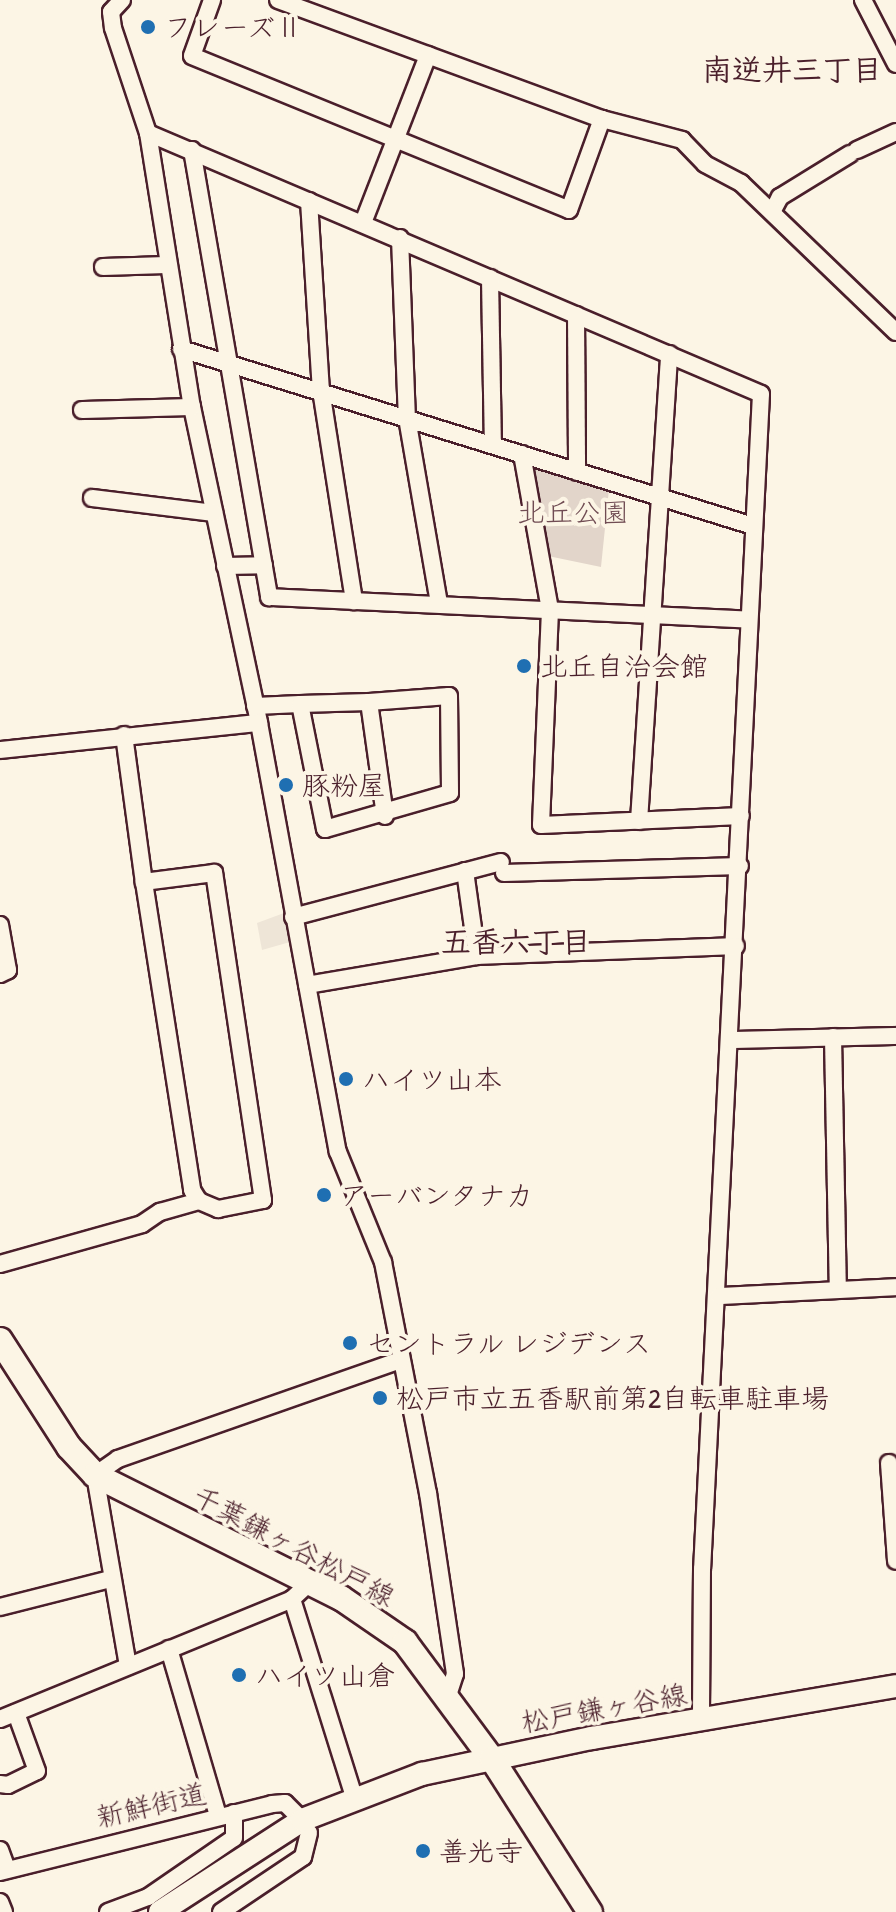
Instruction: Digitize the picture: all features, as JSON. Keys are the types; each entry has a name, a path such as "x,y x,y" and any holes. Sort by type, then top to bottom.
{"main road":[{"name":"千葉鎌ヶ谷松戸線","path":"0,1340 69,1447 95,1475 301,1591 380,1621 405,1642 492,1759 590,1912"},
{"name":"松戸鎌ヶ谷線","path":"299,1830 355,1800 411,1777 492,1759 896,1686"},
{"path":"160,1912 299,1830"},
{"path":"183,1912 299,1830"}],"street":[{"path":"122,0 111,12 113,28 148,133 181,349 257,714 338,1152 383,1262 428,1493 455,1674 448,1696"},
{"path":"212,0 192,56 569,210 602,119"},
{"path":"278,0 309,5 428,55 602,119 682,140 772,212 839,283 896,332"},
{"path":"863,0 896,64"},
{"path":"363,223 428,55"},
{"path":"772,212 780,197 854,152 896,132"},
{"path":"148,133 761,394 748,620 732,1040 702,1569 701,1721"},
{"path":"192,150 269,597 748,620"},
{"path":"309,201 321,390 354,601"},
{"path":"400,238 407,418 439,604"},
{"path":"103,267 166,265"},
{"path":"490,278 493,445"},
{"path":"576,315 577,472"},
{"path":"181,349 753,526"},
{"path":"639,821 669,354"},
{"path":"82,410 192,407"},
{"path":"522,454 550,610 541,825 741,816"},
{"path":"92,498 214,513"},
{"path":"225,566 264,565"},
{"path":"0,750 124,735 300,704 449,696 450,793 385,816 325,829 300,704"},
{"path":"369,702 385,816"},
{"path":"124,735 144,882 192,1190 199,1201 218,1209 263,1200 214,873 144,882"},
{"path":"293,917 465,871 503,867 740,866"},
{"path":"465,871 477,956"},
{"path":"0,925 8,970 0,974"},
{"path":"307,985 477,956 736,946"},
{"path":"732,1040 896,1036"},
{"path":"833,1037 838,1289"},
{"path":"0,1264 142,1224 160,1212 199,1201"},
{"path":"719,1296 896,1287"},
{"path":"128,1666 95,1475 118,1459 400,1360"},
{"path":"889,1463 896,1561"},
{"path":"0,1607 111,1579"},
{"path":"0,1719 301,1591 355,1800"},
{"path":"108,1912 148,1897 234,1838 169,1649"},
{"path":"0,1784 8,1785 37,1771 16,1713"},
{"name":"新鮮街道","path":"4,1870 226,1814 285,1803 299,1830"},
{"path":"221,1912 303,1857 299,1830"},
{"path":"0,1850 4,1870"},
{"path":"0,1902 4,1912"}],"shaded area":[{"path":"284,913 290,942 262,950 257,923"}],"green space":[{"name":"北丘公園","path":"532,464 609,489 601,567 548,556"}],"place":[{"name":"フレーズⅡ","path":"148,27"},
{"name":"北丘自治会館","path":"524,666"},
{"name":"豚粉屋","path":"286,785"},
{"name":"ハイツ山本","path":"346,1079"},
{"name":"アーバンタナカ","path":"324,1195"},
{"name":"セントラル レジデンス","path":"350,1343"},
{"name":"松戸市立五香駅前第2自転車駐車場","path":"380,1398"},
{"name":"ハイツ山倉","path":"239,1675"},
{"name":"善光寺","path":"423,1851"}],"district":[{"name":"南逆井三丁目","path":"792,69"},
{"name":"五香六丁目","path":"516,941"}]}
